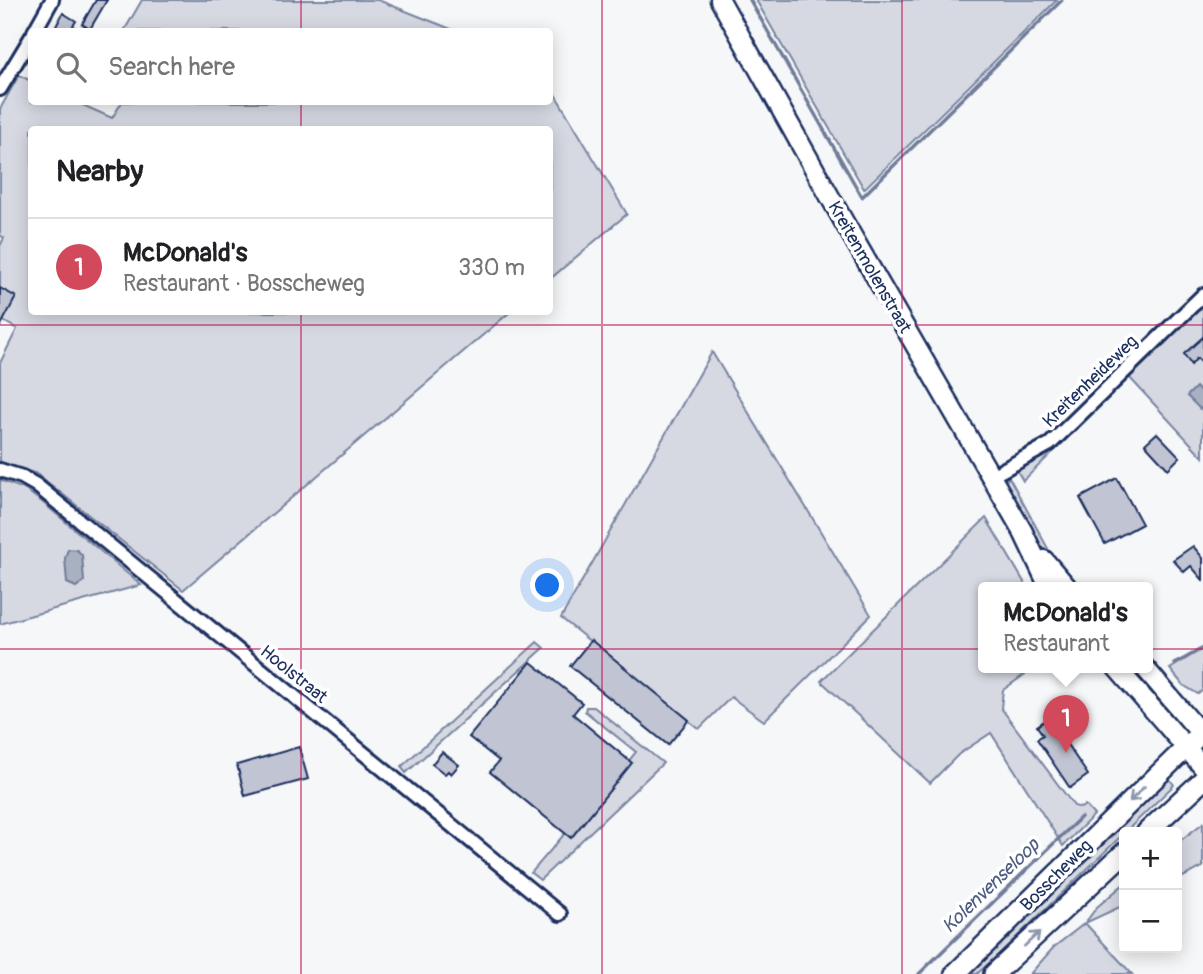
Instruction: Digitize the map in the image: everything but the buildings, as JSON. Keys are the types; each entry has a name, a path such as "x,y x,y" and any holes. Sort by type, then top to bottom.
{"main road":[{"name":"Bosscheweg","path":"955,974 1198,737"},
{"path":"1152,827 1203,780"},
{"name":"Bosscheweg","path":"994,974 1119,858"}],"street":[{"path":"36,28 52,0"},
{"name":"Kreitenmolenstraat","path":"720,0 844,222 1023,532 1047,582"},
{"path":"0,89 28,42"},
{"name":"Kreitenheideweg","path":"990,477 1050,444 1203,295"},
{"name":"Hoolstraat","path":"0,470 36,485 560,914"},
{"name":"Kreitenmolenstraat","path":"1023,532 1063,582"},
{"path":"1123,673 1198,737"},
{"path":"1149,673 1198,737 1203,767"}],"shaded area":[{"path":"142,0 378,0 448,28 126,28"},
{"path":"756,0 1057,0 864,189"},
{"path":"19,75 28,80 28,105 83,105 112,118 120,105 553,105 553,91 627,214 553,276 553,126 28,126 28,315 506,315 183,590 37,474 0,462 0,363 17,329 0,319 0,246 4,238 0,235 0,109"},
{"path":"1203,306 1203,457 1129,377"},
{"path":"712,352 871,615 764,721 731,697 699,729 561,618"},
{"path":"1056,449 1023,481 1016,469"},
{"path":"1009,477 1065,580 1041,550 1004,483"},
{"path":"0,480 24,489 42,502 141,585 0,624"},
{"path":"986,518 1024,582 978,582 978,673 1027,673 1003,690 1001,708 1074,806 1081,808 1085,805 1094,815 1063,846 991,733 959,754 930,783 821,681"},
{"path":"537,642 544,648 406,773 401,767"},
{"path":"1203,648 1203,690 1198,694 1183,685 1170,669"},
{"path":"586,707 594,707 663,763 540,880 531,873 567,831 571,833 636,752 585,711"},
{"path":"1168,777 1174,785 1131,827 1119,827 1119,838 998,955 977,974 970,974"},
{"path":"1203,823 1203,867 1182,878 1182,839"},
{"path":"1119,888 1119,907 1085,923 1097,907"},
{"path":"1085,923 1132,974 1030,974 1054,947"}],"water":[{"path":"1196,387 1203,395 1203,407 1200,409 1187,396"},
{"path":"68,549 77,550 82,555 84,581 76,587 67,583 65,558"}],"waterway":[{"path":"750,0 862,197 1062,0"},
{"name":"Kolenvenseloop","path":"1175,664 1203,648"},
{"name":"Kolenvenseloop","path":"919,974 1081,817"}],"place":[{"name":"McDonald's","path":"1066,753"}]}
